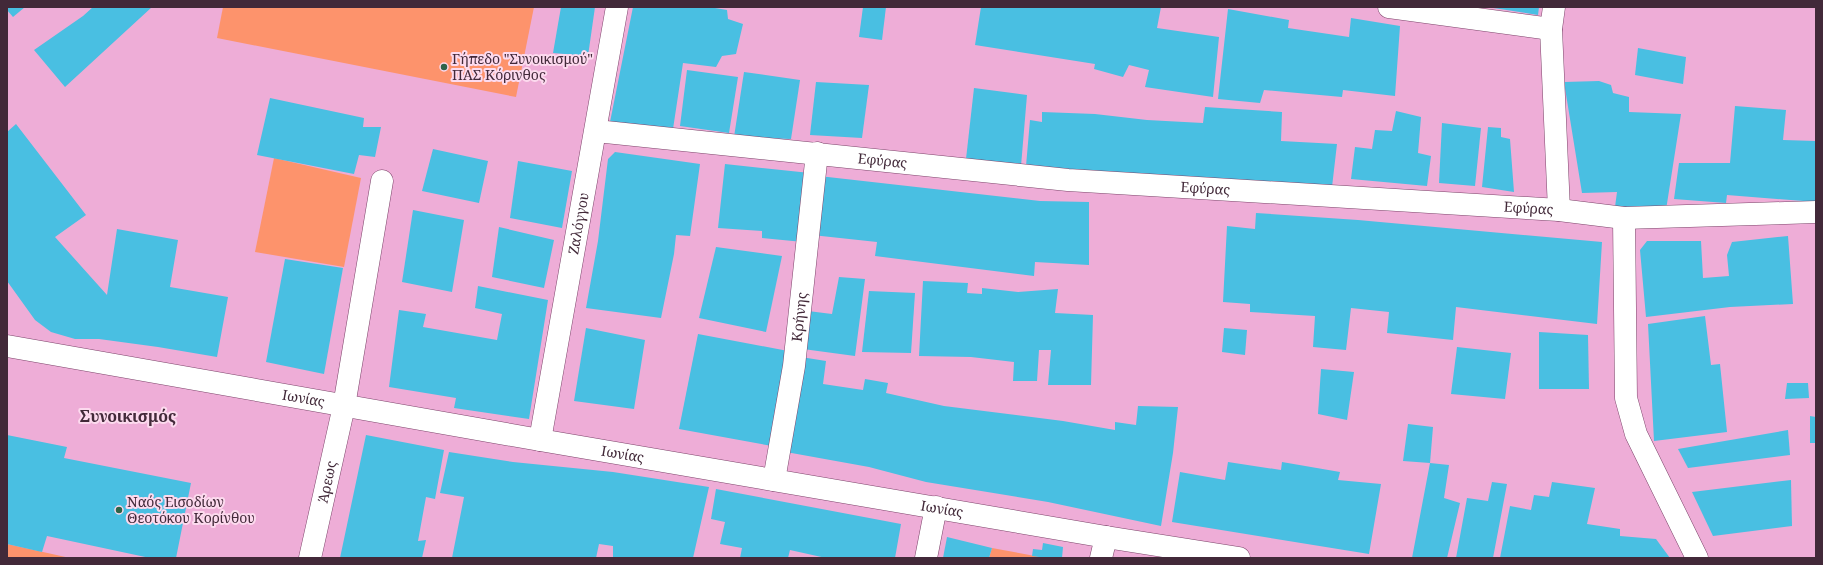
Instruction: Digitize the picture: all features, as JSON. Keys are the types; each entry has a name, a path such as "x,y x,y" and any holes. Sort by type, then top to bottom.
{"street":[{"name":"Ζαλόγγου","path":"540,440 617,7"},
{"path":"1389,7 1551,29"},
{"path":"1554,7 1551,29 1559,210"},
{"name":"Εφύρας","path":"596,131 1068,180 1559,210 1624,218 1816,212"},
{"name":"Κρήνης","path":"774,480 794,366 817,153"},
{"name":"Άρεως","path":"310,558 344,406 382,181"},
{"path":"1624,218 1626,398 1636,434 1697,558"},
{"name":"Ιωνίας","path":"7,346 540,440 936,507 1103,548 1239,558"},
{"path":"926,558 936,507"}],"shaded area":[{"name":"Γήπεδο \"Συνοικισμού\" ΠΑΣ Κόρινθος","path":"223,7 534,7 516,97 217,38"},
{"path":"274,158 361,178 344,267 255,252"},
{"path":"7,544 70,558 7,558"},
{"path":"992,548 1046,558 989,558"}],"building":[{"path":"7,7 25,7 13,17 7,10"},
{"path":"93,7 152,7 65,87 34,50 83,16"},
{"path":"561,7 595,7 588,56 553,53"},
{"path":"633,7 709,7 727,10 728,19 743,24 736,54 722,56 716,67 683,63 673,129 610,122"},
{"path":"863,7 886,7 882,40 859,37"},
{"path":"981,7 1161,7 1157,28 1219,37 1213,97 1145,87 1149,70 1129,65 1123,77 1094,69 1095,64 975,45"},
{"path":"1487,7 1539,7 1538,15"},
{"path":"1228,9 1289,20 1288,28 1349,37 1351,18 1400,26 1395,96 1343,90 1342,97 1264,90 1260,103 1218,99"},
{"path":"1638,48 1686,57 1683,84 1635,75"},
{"path":"687,70 738,77 729,133 680,126"},
{"path":"744,72 800,80 791,139 734,137"},
{"path":"1599,81 1611,85 1613,93 1629,97 1629,112 1681,114 1666,210 1615,207 1617,192 1582,193 1564,82"},
{"path":"816,82 869,85 862,138 810,135"},
{"path":"974,88 1027,95 1021,166 966,159"},
{"path":"270,98 364,118 363,127 381,127 375,157 359,155 354,174 257,155"},
{"path":"1735,106 1786,110 1783,140 1816,141 1816,202 1727,195 1726,203 1674,199 1679,163 1730,163"},
{"path":"1205,107 1282,112 1281,141 1337,144 1332,187 1026,166 1030,120 1042,122 1042,112 1095,114 1147,120 1203,123"},
{"path":"1396,111 1421,117 1418,153 1431,156 1427,186 1351,179 1355,147 1372,149 1375,130 1392,131"},
{"path":"1442,123 1481,128 1475,186 1439,183"},
{"path":"16,124 86,215 55,237 107,295 117,229 178,240 170,287 228,297 217,357 99,339 75,339 51,332 35,320 7,281 7,132"},
{"path":"1488,127 1501,128 1501,137 1510,139 1514,192 1482,187"},
{"path":"433,149 488,161 479,203 422,191"},
{"path":"615,152 700,164 690,236 676,235 674,254 661,318 586,308 598,241 608,159"},
{"path":"518,161 572,171 562,228 510,218"},
{"path":"725,164 810,173 803,242 762,238 762,231 718,228"},
{"path":"819,176 1040,201 1089,202 1089,265 1035,262 1034,276 875,256 877,242 812,235"},
{"path":"413,210 464,220 452,292 402,282"},
{"path":"1256,213 1358,220 1602,242 1597,324 1456,307 1453,340 1387,333 1389,312 1351,308 1346,350 1313,347 1315,316 1250,312 1250,304 1223,302 1227,226 1255,229"},
{"path":"499,227 554,240 544,288 492,277"},
{"path":"1788,236 1793,304 1730,307 1646,317 1640,250 1647,241 1701,241 1703,278 1729,276 1727,255 1732,242"},
{"path":"716,247 782,256 766,332 699,318"},
{"path":"285,259 343,268 324,374 266,362"},
{"path":"839,277 865,279 855,356 803,349 808,311 832,314"},
{"path":"923,281 968,283 967,293 982,294 982,288 1018,292 1058,289 1055,313 1093,315 1091,385 1048,385 1051,350 1039,350 1037,381 1013,381 1014,362 971,357 919,356"},
{"path":"478,286 548,300 529,419 454,408 456,398 389,387 399,310 426,314 423,327 497,340 502,314 475,308"},
{"path":"869,291 915,293 911,353 862,352"},
{"path":"1705,316 1711,365 1720,364 1727,432 1654,441 1648,324"},
{"path":"586,328 645,340 634,409 574,401"},
{"path":"1224,328 1247,330 1245,355 1222,352"},
{"path":"1539,332 1588,335 1589,389 1539,389"},
{"path":"698,334 788,351 772,446 679,429"},
{"path":"1457,347 1511,353 1505,399 1451,394"},
{"path":"801,357 826,361 823,384 863,390 865,379 888,383 886,393 944,406 1063,421 1115,430 1115,422 1136,425 1138,406 1178,407 1173,453 1161,526 1048,502 926,482 869,467 786,452"},
{"path":"1321,369 1354,372 1347,420 1318,414"},
{"path":"1787,383 1808,383 1809,398 1785,399"},
{"path":"1810,416 1816,417 1816,443 1810,443"},
{"path":"1408,424 1433,427 1430,463 1403,461"},
{"path":"1788,430 1790,455 1688,468 1678,449"},
{"name":"Ναός Εισοδίων Θεοτόκου Κορίνθου","path":"7,435 67,447 64,458 191,483 176,558 150,558 47,536 42,552 7,544"},
{"path":"366,435 444,450 435,499 426,497 418,541 426,540 422,558 340,558"},
{"path":"449,452 513,462 613,472 709,487 693,558 613,558 613,546 599,544 596,558 452,558 464,497 440,493"},
{"path":"1228,462 1281,470 1282,462 1340,472 1338,480 1381,484 1369,554 1172,522 1180,472 1225,480"},
{"path":"1430,463 1449,465 1444,498 1460,503 1447,558 1412,558"},
{"path":"1791,480 1792,526 1713,536 1692,492"},
{"path":"1492,482 1507,484 1493,558 1456,558 1467,498 1488,501"},
{"path":"1552,482 1595,488 1587,524 1620,529 1620,536 1656,539 1670,558 1500,558 1510,506 1531,510 1534,495 1549,497"},
{"path":"716,489 901,524 895,558 826,558 790,550 788,558 740,558 742,548 720,544 725,522 711,519"},
{"path":"947,537 992,548 989,558 943,558"},
{"path":"1043,543 1063,547 1062,558 1032,556 1033,549 1042,550"}],"place":[{"name":"Γήπεδο \"Συνοικισμού\" ΠΑΣ Κόρινθος","path":"444,67"},
{"name":"Ναός Εισοδίων Θεοτόκου Κορίνθου","path":"119,510"}],"district":[{"name":"Συνοικισμός","path":"128,416"}]}
